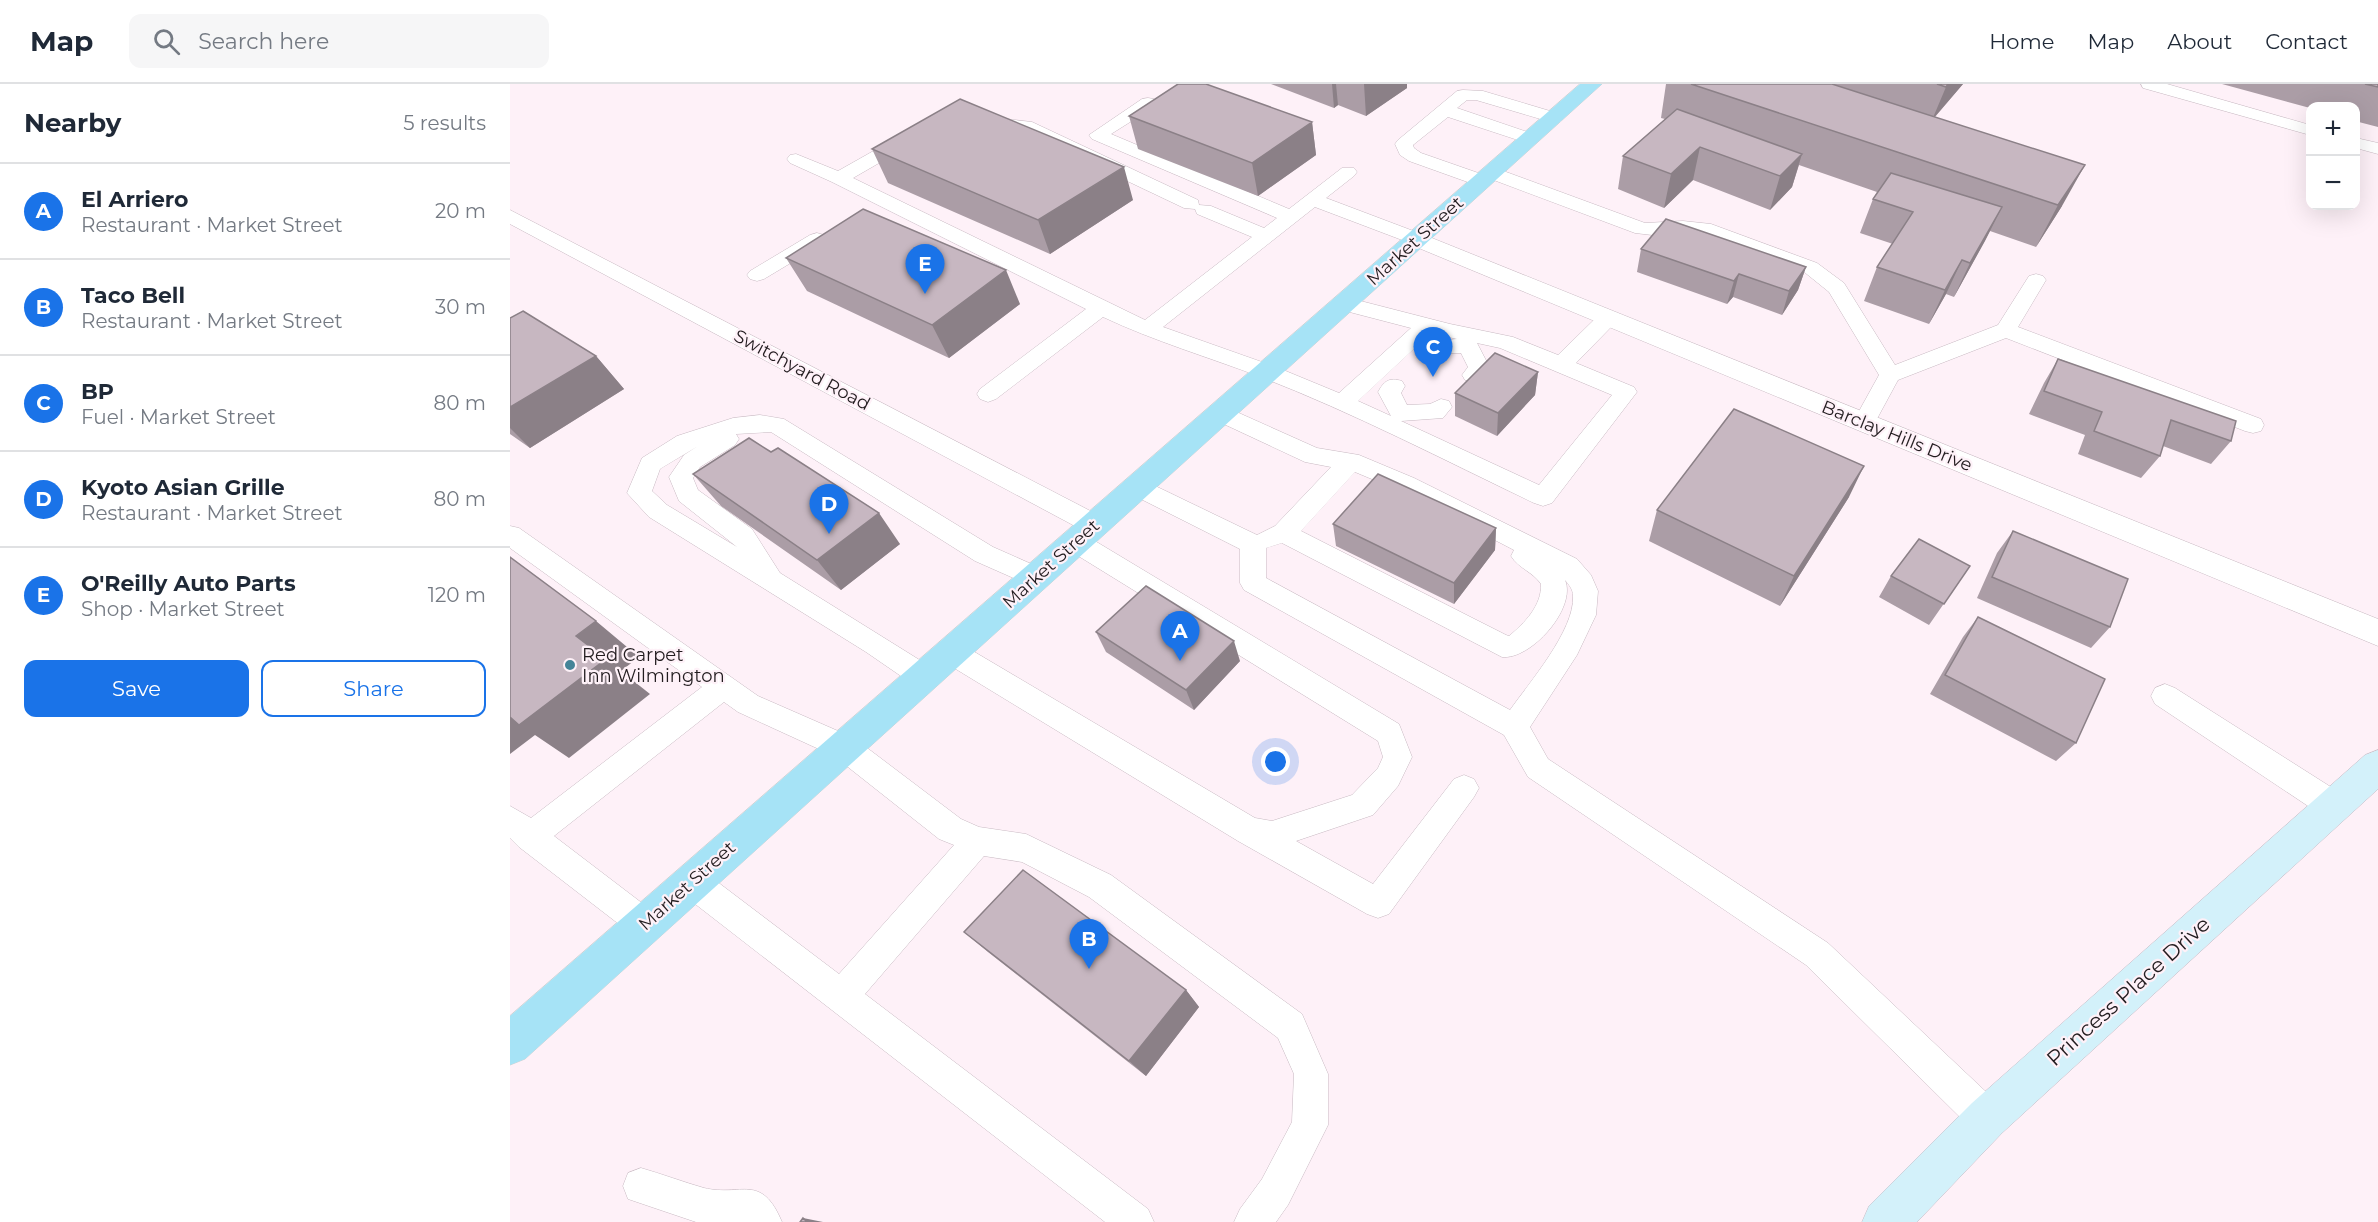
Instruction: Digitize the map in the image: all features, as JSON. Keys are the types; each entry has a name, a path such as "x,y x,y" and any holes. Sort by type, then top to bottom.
{"main road":[{"name":"Market Street","path":"510,1044 1592,84"}],"street":[{"name":"Barclay Hills Drive","path":"1417,239 2378,633"},
{"name":"Princess Place Drive","path":"1885,1222 1987,1118 2378,766"}],"lane":[{"path":"2150,84 2306,129"},
{"path":"1554,118 1477,95 1463,95 1404,144 1406,151 1415,157 1488,177 1642,229 1661,230 1683,227 1710,230 1810,267 1837,288 1890,375"},
{"path":"1075,149 1148,103"},
{"path":"1445,110 1530,139"},
{"path":"975,122 1026,126 1198,207 1266,236"},
{"path":"839,178 920,132"},
{"path":"1098,135 1291,218"},
{"path":"2360,144 2378,149"},
{"path":"796,159 839,178 1101,308 1147,328 1268,372 1342,403 1394,418 1543,497 1626,392 1505,342 1474,341 1433,347 1426,354"},
{"path":"1147,328 1348,172"},
{"path":"863,211 883,200"},
{"path":"1313,200 1417,239"},
{"name":"Switchyard Road","path":"510,216 1085,533 1389,733 1398,757 1388,777 1362,805 1272,835 1249,831"},
{"path":"758,275 834,229"},
{"path":"1864,422 1890,375 2006,330 2036,280"},
{"path":"1345,304 1427,325 1474,341"},
{"path":"988,394 1101,308"},
{"path":"1561,365 1608,318"},
{"path":"1342,403 1427,325"},
{"path":"2006,330 2253,425"},
{"path":"1449,365 1474,341"},
{"path":"1473,375 1479,369 1474,341"},
{"path":"1394,418 1389,392 1395,386"},
{"path":"1394,418 1417,396"},
{"path":"1394,418 1435,412 1441,407"},
{"path":"1221,413 1312,456 1351,461 1406,484 1568,566 1584,584 1586,602 1580,620 1559,660 1514,726"},
{"path":"924,677 658,511 639,493 650,464 685,442 733,426 760,423 776,425 984,554 1036,577"},
{"path":"760,423 715,445 692,461 681,477 688,495 743,536 770,580"},
{"path":"1137,487 1253,544 1284,533 1351,461"},
{"path":"1284,533 1502,646 1511,647 1521,641 1538,624 1553,600 1554,585 1546,572 1529,559 1431,510 1406,484"},
{"path":"510,535 748,704 844,747 950,829 978,841 1026,848 1100,886 1290,1026 1311,1074 1310,1125 1275,1192 1253,1222"},
{"path":"1253,544 1253,583 1514,726 1538,768 1817,954 1987,1118"},
{"path":"951,652 1249,831 1378,903 1464,788"},
{"path":"644,924 520,828 724,686"},
{"path":"2165,696 2334,806"},
{"path":"841,996 978,841"},
{"path":"692,882 1135,1222"},
{"path":"641,1186 710,1217 750,1207 763,1222"}],"building":[{"path":"1178,84 1206,84 1312,122 1252,163 1129,116"},
{"path":"1691,84 1832,84 2085,165 2058,205"},
{"path":"960,99 1124,167 1038,220 872,149"},
{"path":"1677,109 1802,154 1780,176 1700,147 1671,174 1623,156"},
{"path":"1891,173 2002,207 1970,263 1962,260 1945,290 1877,267 1913,212 1873,199"},
{"path":"863,209 1006,270 932,325 786,258"},
{"path":"1666,219 1806,267 1789,291 1739,274 1734,281 1641,249"},
{"path":"523,311 596,356 510,407 510,318"},
{"path":"1495,353 1538,372 1498,413 1455,393"},
{"path":"2058,359 2236,421 2231,441 2171,420 2160,456 2094,431 2102,412 2044,391"},
{"path":"1734,409 1864,466 1794,576 1657,510"},
{"path":"749,438 771,452 778,448 879,513 817,560 693,474"},
{"path":"1378,474 1496,528 1454,583 1333,524"},
{"path":"2013,531 2128,579 2110,627 1992,577"},
{"path":"1919,539 1970,566 1944,604 1891,576"},
{"path":"510,557 596,621 576,636 606,659 519,725 510,717"},
{"path":"1146,586 1234,641 1186,690 1096,632"},
{"path":"1978,617 2105,679 2076,743 1945,675"},
{"path":"1023,870 1186,990 1129,1061 964,932"}],"place":[{"name":"O'Reilly Auto Parts","path":"925,294"},
{"name":"BP","path":"1433,377"},
{"name":"Kyoto Asian Grille","path":"829,534"},
{"name":"El Arriero","path":"1180,661"},
{"name":"Red Carpet Inn Wilmington","path":"570,665"},
{"name":"Taco Bell","path":"1089,969"}]}
